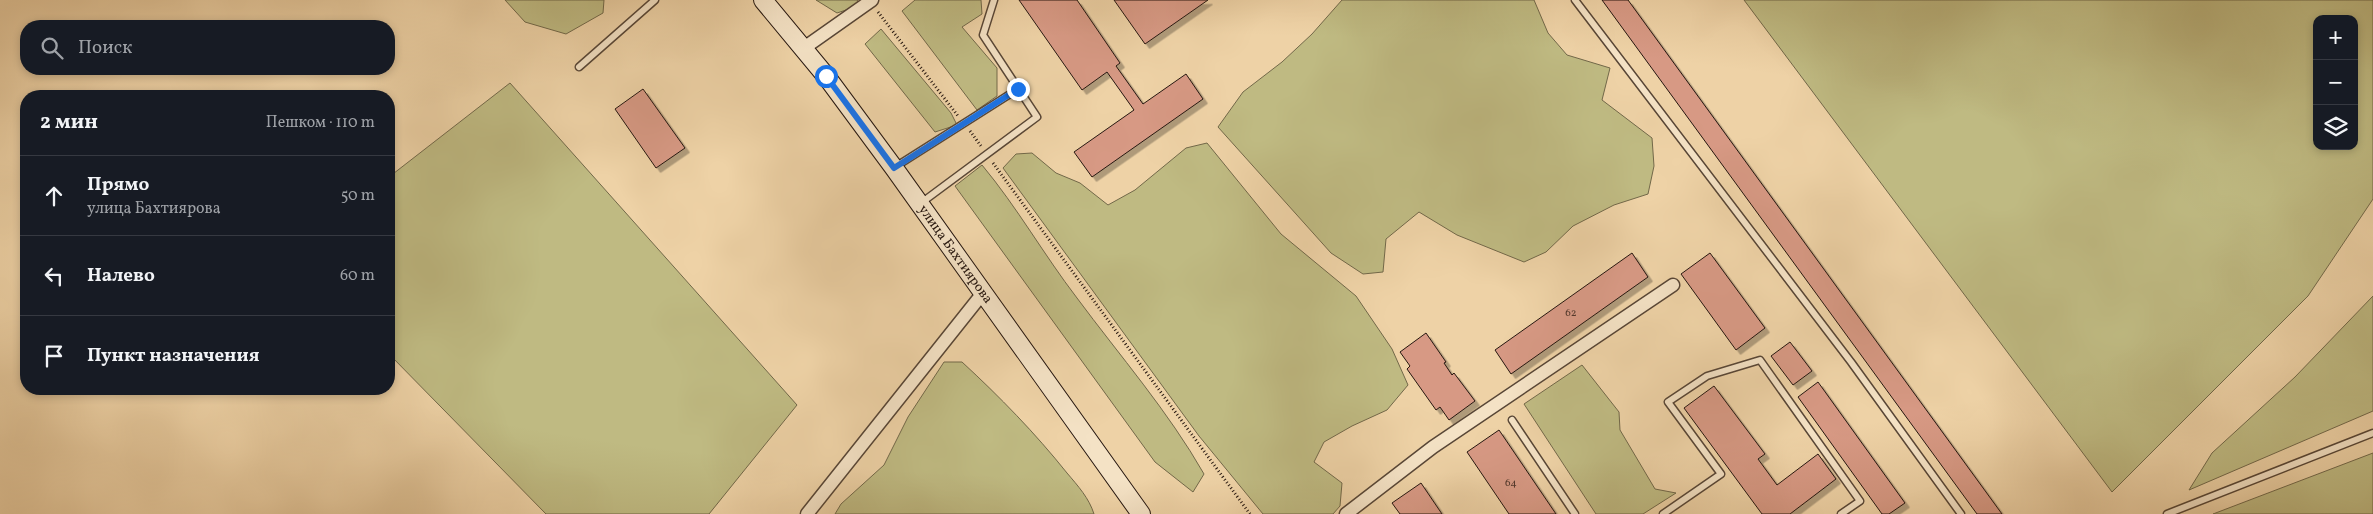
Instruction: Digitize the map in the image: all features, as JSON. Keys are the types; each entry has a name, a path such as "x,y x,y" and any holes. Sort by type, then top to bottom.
{"main road":[{"name":"улица Бахтиярова","path":"762,0 804,48 894,168 1141,514"}],"street":[{"path":"804,48 871,1"},
{"path":"1346,514 1433,446 1673,285"},
{"path":"807,514 983,293"}],"lane":[{"path":"579,67 655,0"},
{"path":"919,204 1037,117 983,35 994,0"},
{"path":"1575,0 1851,362 1961,514"},
{"path":"894,168 1018,89"},
{"path":"1663,514 1721,474 1668,402 1707,376 1760,360 1860,501 1841,514"},
{"path":"1512,420 1575,514"},
{"path":"2167,514 2373,433"}],"path":[{"path":"871,1 964,123 1250,514"}],"shaded area":[{"path":"505,0 604,0 603,13 566,34 525,22"},
{"path":"816,0 857,0 861,5 837,13"},
{"path":"915,0 981,0 982,14 962,27 997,68 997,96 977,110 902,11"},
{"path":"1342,0 1534,0 1548,33 1567,55 1610,68 1602,100 1652,138 1654,166 1648,194 1614,205 1573,226 1546,252 1524,262 1457,235 1419,212 1386,239 1383,272 1363,274 1331,253 1218,127 1243,92 1282,62 1312,34"},
{"path":"1744,0 2373,0 2373,199 2308,296 2112,492"},
{"path":"881,29 951,113 957,125 935,132 865,44"},
{"path":"510,83 797,405 709,514 546,514 395,360 395,172"},
{"path":"1207,143 1281,234 1356,296 1392,349 1408,385 1387,410 1352,426 1324,442 1314,462 1342,483 1340,506 1333,514 1263,514 1199,436 1003,168 1016,154 1032,153 1056,173 1080,183 1108,205 1135,190 1186,148"},
{"path":"982,165 1007,197 1065,282 1159,406 1190,451 1204,474 1193,492 1155,462 955,186"},
{"path":"2373,296 2373,411 2189,490 2212,453 2295,377"},
{"path":"944,362 962,362 1003,402 1079,487 1094,514 835,514 841,504 884,465 908,417"},
{"path":"1582,365 1619,412 1620,430 1655,489 1676,493 1643,514 1596,514 1524,404"},
{"path":"2373,453 2373,514 2213,514"}],"building":[{"path":"1019,0 1077,0 1120,63 1116,66 1143,104 1186,74 1203,99 1092,177 1074,152 1134,110 1107,72 1082,90"},
{"path":"1114,0 1208,0 1145,44"},
{"path":"1602,0 1628,0 2002,514 1977,514"},
{"path":"643,89 685,148 656,168 615,109"},
{"path":"1632,253 1648,277 1511,374 1495,350"},
{"path":"1710,253 1765,328 1736,350 1681,274"},
{"path":"1426,333 1446,362 1444,363 1452,375 1454,373 1475,401 1449,420 1440,407 1436,410 1407,369 1410,366 1400,352"},
{"path":"1790,342 1812,371 1793,385 1771,356"},
{"path":"1818,382 1905,503 1889,514 1882,514 1798,397"},
{"path":"1714,386 1765,454 1758,459 1777,485 1818,454 1836,479 1790,514 1762,514 1684,408"},
{"path":"1499,430 1556,514 1509,514 1467,452"},
{"path":"1421,483 1442,514 1400,514 1392,503"}],"route":[{"path":"826,76 894,168 1018,89"}]}
